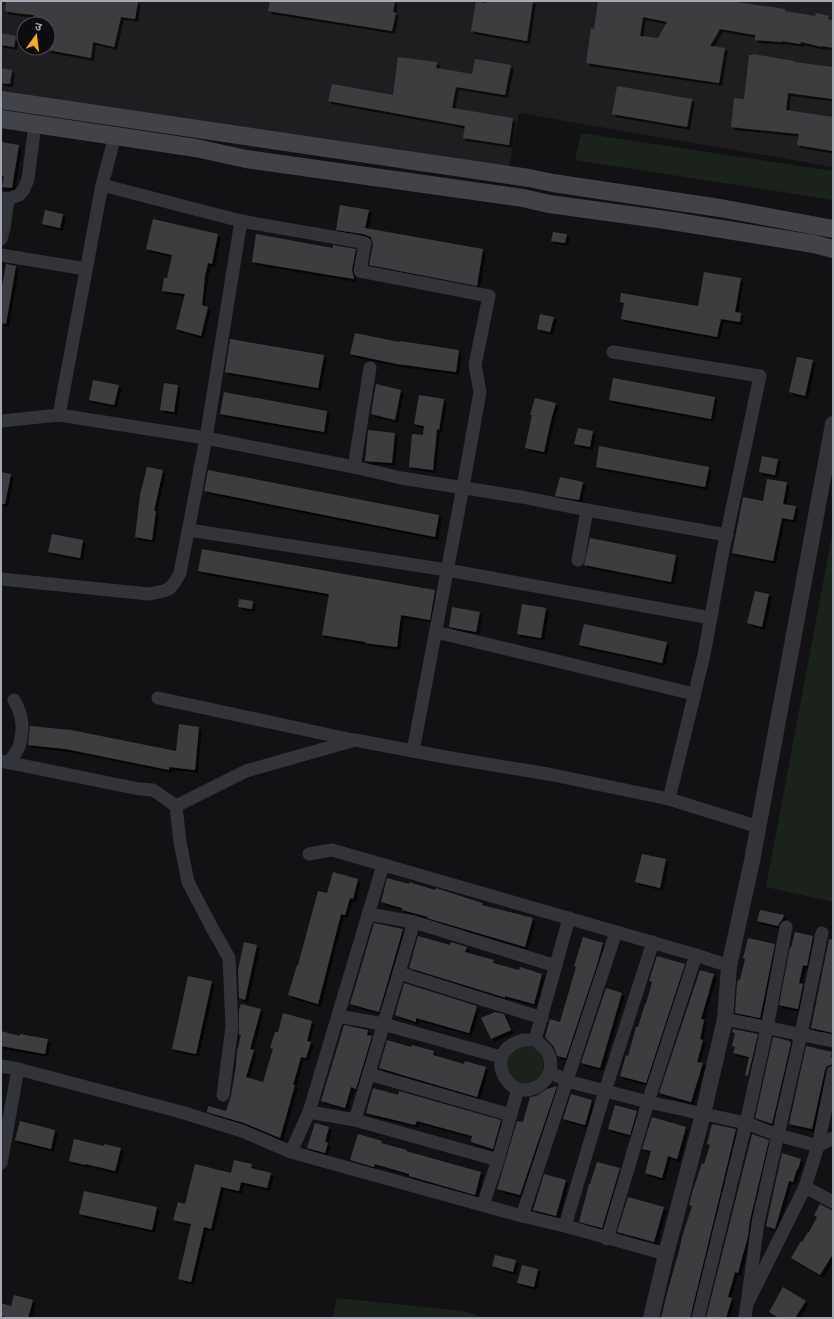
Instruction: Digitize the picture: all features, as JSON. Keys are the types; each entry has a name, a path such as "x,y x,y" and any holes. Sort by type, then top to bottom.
{"main road":[{"path":"1,100 529,178 720,208 833,229"},
{"path":"1,119 196,148 246,159 524,198 549,204 666,220 814,244 833,249"}],"street":[{"path":"1,239 4,228 5,199 19,195 24,189 28,179 35,124"},
{"path":"59,415 102,185 115,136"},
{"path":"102,185 241,221 366,243 360,271 489,296 475,365 480,392 413,751"},
{"path":"1,579 149,594 167,590 174,585 180,573 206,438 241,221"},
{"path":"1,255 86,269"},
{"path":"613,352 760,376 704,654 669,799"},
{"path":"354,467 370,368"},
{"path":"1,421 59,415 206,438 354,467 401,478 463,487 727,535"},
{"path":"651,1318 666,1254 703,1114 725,1019 730,966 759,827 833,424"},
{"path":"578,560 587,510"},
{"path":"189,530 447,570 711,618"},
{"path":"436,632 694,694"},
{"path":"158,698 355,740 548,774 669,799 759,827"},
{"path":"14,700 18,706 23,723 20,744 5,762 139,789 152,790 176,806 180,842 188,882 229,958 232,1027 223,1095"},
{"path":"176,806 246,771 355,740"},
{"path":"309,854 332,850 653,942 730,966"},
{"path":"291,1152 309,1112 383,865"},
{"path":"368,914 414,922 556,966"},
{"path":"535,1040 569,918"},
{"path":"355,1120 414,922"},
{"path":"698,1318 746,1123 767,1028 786,927"},
{"path":"522,1216 616,932"},
{"path":"745,1318 758,1222 801,1034 822,933"},
{"path":"565,1226 605,1091 653,942"},
{"path":"607,1238 648,1102 696,955"},
{"path":"399,973 542,1018"},
{"path":"338,1016 383,1024 501,1057"},
{"path":"725,1019 833,1041"},
{"path":"535,1040 548,1053 551,1062 550,1072 545,1081 538,1087 528,1090 518,1089 510,1084 503,1076 500,1067 501,1057 506,1049 514,1042 535,1040"},
{"path":"1,1066 18,1069 181,1112 242,1131 291,1152 666,1254"},
{"path":"1,1163 18,1069"},
{"path":"550,1072 567,1081 648,1102 746,1123 778,1135 818,1146 833,1138"},
{"path":"747,1304 806,1187 818,1146 833,1072"},
{"path":"369,1074 511,1115"},
{"path":"483,1205 498,1160 518,1089"},
{"path":"309,1112 355,1120 498,1160"},
{"path":"806,1187 833,1202"}],"shaded area":[{"path":"1,1 833,1 833,167 519,113 508,173 1,96"},
{"path":"581,133 833,171 833,200 575,160"},
{"path":"833,530 833,902 766,887"},
{"path":"521,1045 538,1047 544,1061 542,1081 516,1086 506,1069 511,1051"},
{"path":"337,1298 464,1311 485,1318 332,1318"}],"building":[{"path":"6,1 138,1 135,19 121,17 114,47 93,42 91,58 56,51 56,16 34,16 5,11"},
{"path":"270,1 395,1 393,12 396,13 392,31 268,11"},
{"path":"476,1 486,3 486,1 533,1 527,41 471,31"},
{"path":"598,1 730,1 785,9 785,11 815,16 816,13 829,16 828,19 833,20 833,48 801,42 800,44 782,41 755,40 755,35 720,29 710,46 725,48 719,83 586,63 591,28 594,29","holes":["643,17 667,22 658,38 640,36"]},
{"path":"1,33 16,36 14,47 1,45"},
{"path":"753,54 794,62 833,67 833,99 788,93 786,110 833,117 833,151 797,145 799,134 731,127 734,98 744,99 749,55"},
{"path":"398,57 437,62 436,68 472,74 475,59 511,65 505,95 456,87 452,108 513,118 509,145 463,138 465,126 328,101 332,84 393,95"},
{"path":"1,68 12,70 10,84 1,83"},
{"path":"617,86 692,99 687,127 612,114"},
{"path":"1,142 19,145 12,188 2,187 4,176 1,175"},
{"path":"340,205 369,210 365,228 483,249 477,286 369,265 373,244 371,237 363,234 336,230"},
{"path":"45,210 63,214 60,228 42,224"},
{"path":"153,219 218,234 212,264 208,263 205,276 202,305 208,307 201,336 176,329 185,294 162,291 164,278 167,278 172,255 146,249"},
{"path":"553,232 567,234 565,243 551,241"},
{"path":"256,234 333,248 333,245 356,249 352,270 354,279 252,262"},
{"path":"6,264 16,266 6,324 1,323 1,291"},
{"path":"704,272 741,278 735,312 741,313 740,322 721,319 717,337 621,319 624,303 620,302 621,293 698,306"},
{"path":"540,314 554,317 550,332 537,329"},
{"path":"355,333 399,342 459,350 456,372 397,364 350,354"},
{"path":"230,339 324,355 318,388 225,372"},
{"path":"797,357 813,360 805,396 789,392"},
{"path":"613,378 715,397 711,419 609,400"},
{"path":"93,380 119,385 114,405 89,400"},
{"path":"164,383 178,385 174,412 160,410"},
{"path":"376,384 401,390 395,420 371,414"},
{"path":"224,392 327,411 324,432 220,414"},
{"path":"419,395 444,399 439,430 437,429 433,470 409,467 412,434 423,435 424,426 414,424"},
{"path":"535,398 556,403 544,452 525,448 532,415 530,415"},
{"path":"578,428 593,431 590,447 574,444"},
{"path":"368,430 395,433 392,463 365,461"},
{"path":"599,446 709,467 705,487 596,467"},
{"path":"762,456 778,459 775,475 759,472"},
{"path":"147,467 163,470 154,511 156,511 152,540 135,537 140,495"},
{"path":"208,470 439,515 435,537 204,491"},
{"path":"1,472 11,474 5,504 1,504"},
{"path":"560,477 583,482 579,500 555,496"},
{"path":"767,479 787,482 783,504 796,506 793,520 782,518 773,561 732,553 743,497 763,501"},
{"path":"52,534 83,540 80,558 48,552"},
{"path":"590,538 676,555 671,582 584,565"},
{"path":"202,549 435,590 430,620 401,615 397,647 322,635 329,594 198,571"},
{"path":"755,591 769,594 762,627 747,623"},
{"path":"239,599 253,601 252,609 238,607"},
{"path":"522,604 546,608 541,638 517,634"},
{"path":"452,607 480,612 476,632 449,627"},
{"path":"584,624 667,642 662,663 579,645"},
{"path":"179,724 199,727 195,770 169,767 169,770 66,749 28,745 30,726 71,730 176,751"},
{"path":"642,854 666,859 660,888 635,882"},
{"path":"333,872 358,879 353,899 350,898 345,915 341,914 318,1004 288,995 298,965 318,891 327,893"},
{"path":"387,878 409,884 409,882 435,890 436,888 482,903 482,905 533,918 525,947 427,918 428,917 402,910 402,908 381,902"},
{"path":"760,910 784,915 778,926 757,921"},
{"path":"374,923 403,929 379,1012 350,1004"},
{"path":"795,932 813,936 807,966 803,965 799,983 803,984 798,1009 779,1005 790,947 791,948"},
{"path":"418,936 450,945 451,942 467,947 465,952 494,960 493,963 519,970 520,967 542,974 534,1004 505,996 505,998 409,968"},
{"path":"583,937 603,943 566,1058 557,1056 554,1047 545,1037 550,1019 560,1022"},
{"path":"748,938 775,944 760,1018 735,1013 737,984 738,980 740,980"},
{"path":"829,939 833,940 833,1033 811,1028"},
{"path":"244,942 257,945 245,1000 239,998 238,970"},
{"path":"657,956 685,964 646,1083 620,1076 626,1055 628,1056 636,1027 638,1027 646,1004 652,982 649,981"},
{"path":"700,970 714,974 701,1019 704,1020 700,1039 703,1040 697,1062 703,1063 691,1102 659,1093"},
{"path":"188,976 212,981 196,1054 172,1049"},
{"path":"404,983 477,1006 469,1033 416,1018 416,1022 395,1015"},
{"path":"606,988 622,993 600,1068 581,1063"},
{"path":"241,1004 261,1009 250,1049 254,1050 246,1077 263,1082 273,1049 270,1048 275,1032 278,1032 283,1013 312,1021 307,1041 311,1042 306,1058 301,1057 293,1085 295,1085 280,1138 244,1123 207,1112 208,1106 226,1111 231,1096 237,1051 241,1035 239,1035 239,1010"},
{"path":"495,1012 504,1014 511,1030 491,1039 481,1018"},
{"path":"344,1025 368,1030 367,1035 372,1036 356,1089 351,1087 345,1108 321,1101"},
{"path":"733,1029 758,1034 748,1076 745,1075 749,1057 733,1053 735,1047 732,1046 735,1033 732,1032"},
{"path":"1,1031 20,1036 20,1034 48,1039 45,1054 1,1046"},
{"path":"773,1037 790,1041 791,1043 772,1124 755,1118"},
{"path":"387,1040 411,1047 412,1045 434,1051 433,1055 464,1064 465,1061 486,1067 477,1097 379,1068"},
{"path":"806,1046 832,1052 831,1057 833,1057 833,1064 827,1066 825,1070 812,1129 789,1124"},
{"path":"557,1086 520,1195 497,1189 517,1121 523,1122 530,1097 536,1096 547,1089"},
{"path":"373,1088 398,1095 399,1091 501,1120 493,1149 471,1142 472,1136 417,1121 415,1125 366,1113"},
{"path":"571,1094 592,1100 585,1125 563,1119"},
{"path":"615,1105 637,1111 630,1135 608,1129"},
{"path":"652,1117 686,1127 677,1159 668,1156 662,1178 645,1173 651,1151 642,1149"},
{"path":"20,1121 55,1130 51,1149 15,1140"},
{"path":"315,1123 329,1127 325,1142 328,1143 325,1153 307,1148"},
{"path":"712,1124 736,1129 690,1318 661,1318 682,1237 692,1206 689,1205 692,1193 710,1145 707,1144"},
{"path":"358,1134 382,1141 381,1143 407,1150 406,1151 481,1172 475,1195 409,1176 409,1174 375,1164 374,1167 350,1160"},
{"path":"752,1134 769,1140 750,1220 748,1236 738,1273 735,1272 728,1297 732,1298 726,1318 706,1318"},
{"path":"74,1139 104,1146 104,1144 121,1148 115,1171 69,1161"},
{"path":"782,1153 801,1159 793,1182 789,1181 775,1229 766,1226"},
{"path":"234,1160 252,1164 251,1168 271,1173 267,1188 241,1182 239,1191 221,1187 211,1229 204,1227 191,1282 178,1279 191,1224 173,1220 178,1202 185,1204 195,1164 231,1173"},
{"path":"597,1162 620,1168 602,1228 579,1222 589,1184"},
{"path":"544,1174 566,1180 556,1216 533,1210"},
{"path":"84,1191 157,1207 152,1230 79,1214"},
{"path":"628,1197 664,1207 654,1242 617,1232"},
{"path":"820,1204 833,1211 833,1254 820,1275 791,1258 801,1241 802,1242 809,1232 817,1217 814,1215"},
{"path":"495,1255 516,1260 513,1272 492,1266"},
{"path":"522,1265 538,1269 534,1287 517,1283"},
{"path":"783,1287 806,1301 795,1318 779,1318 769,1312"},
{"path":"14,1295 33,1300 28,1318 10,1318 1,1316 1,1303 11,1306"}]}
